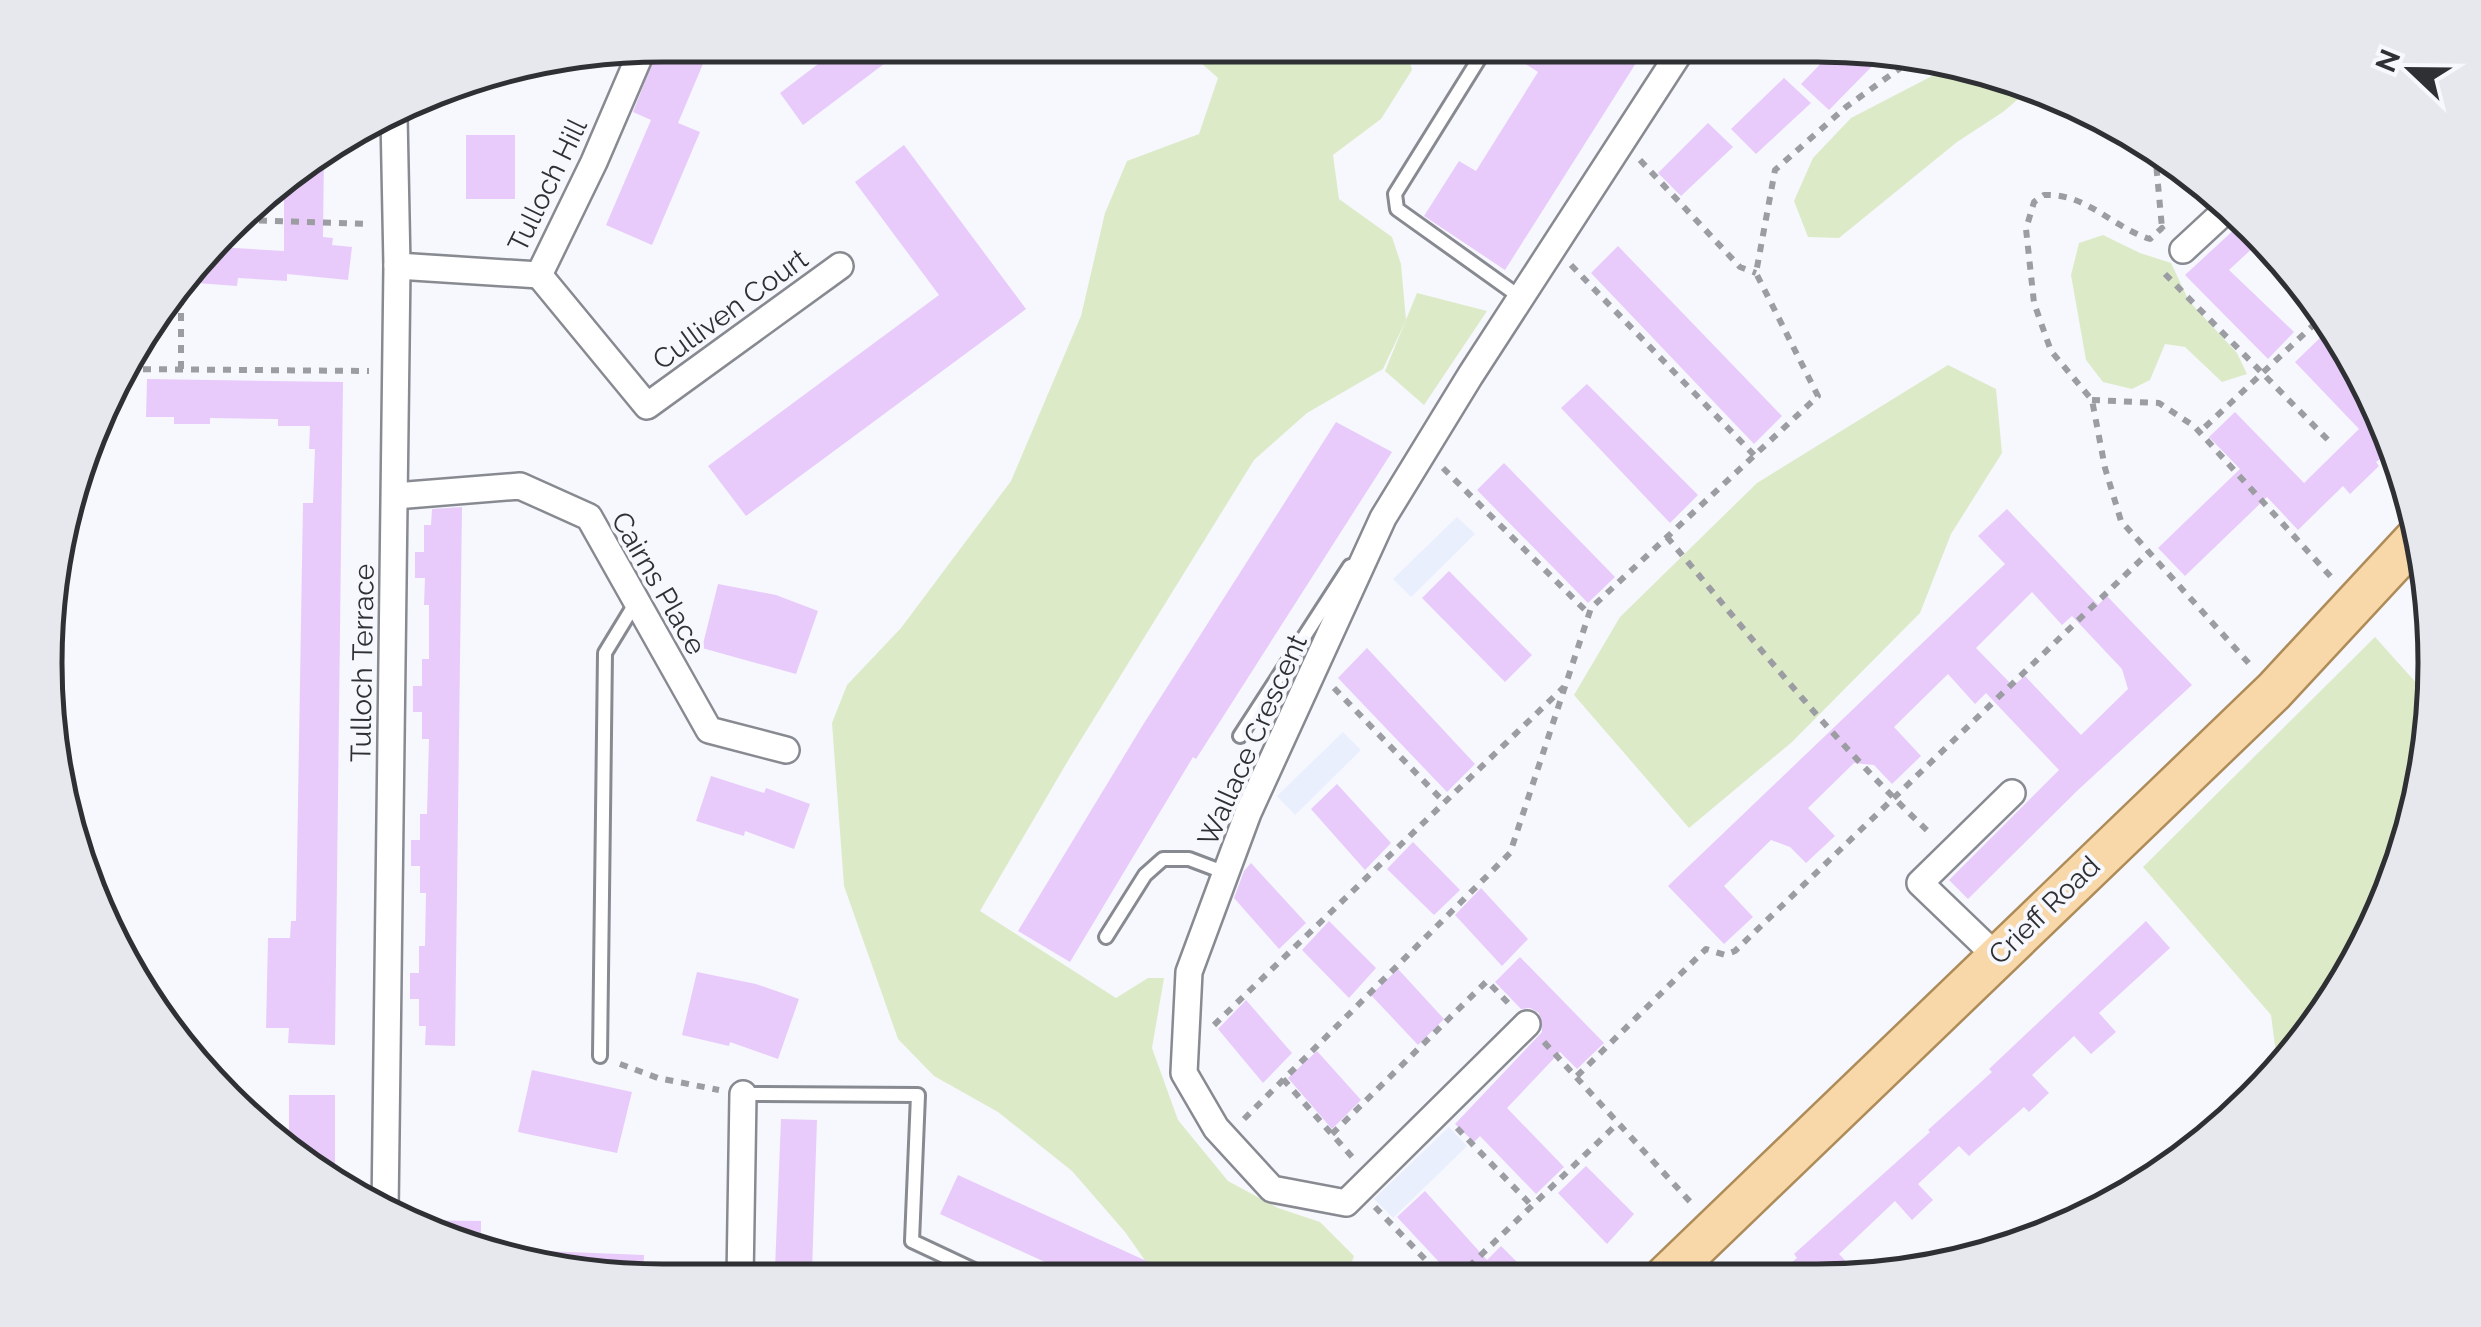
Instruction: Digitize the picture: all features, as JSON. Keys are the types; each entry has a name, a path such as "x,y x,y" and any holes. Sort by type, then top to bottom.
{"main road":[{"name":"Crieff Road","path":"1679,1264 2274,691 2407,548"}],"street":[{"name":"Wallace Crescent","path":"1359,1190 1346,1203 1272,1189 1225,1137 1184,1074 1189,972 1248,813 1382,518 1673,62"},
{"name":"Tulloch Hill","path":"397,266 539,274 636,63"},
{"name":"Tulloch Terrace","path":"385,1196 397,266 394,126"},
{"path":"2182,250 2218,216"},
{"name":"Culliven Court","path":"539,274 647,406 840,266"},
{"name":"Cairns Place","path":"394,496 520,486 588,517 709,730 786,750"},
{"path":"1996,956 1920,883 2012,793"},
{"path":"1359,1190 1527,1024"},
{"path":"740,1264 743,1094"}],"lane":[{"path":"1477,62 1395,194 1394,202 1397,209 1520,297"},
{"path":"1240,736 1382,518"},
{"path":"600,1056 604,654 636,602"},
{"path":"1106,936 1145,876 1164,859 1189,859 1226,873"},
{"path":"743,1094 918,1096 912,1241 961,1264"}],"path":[{"path":"1225,1137 1510,853 1591,608 1818,396 1756,272 1775,170 1846,107 1900,69"},
{"path":"1622,141 1740,267 1756,272"},
{"path":"2156,168 2162,228 2182,250 2161,271 2331,443"},
{"path":"2162,228 2150,239 2134,234 2074,198 2044,195 2034,202 2026,228 2034,303 2051,351 2092,400 2105,468 2122,521 2274,691"},
{"path":"258,220 396,224"},
{"path":"1553,246 1754,455"},
{"path":"181,306 181,369"},
{"path":"2205,427 2313,324"},
{"path":"140,369 396,371"},
{"path":"2092,400 2159,402 2194,426 2357,604"},
{"path":"1424,450 1590,614"},
{"path":"1668,536 1893,798 1950,852"},
{"path":"1577,1076 1706,950 1724,955 1735,951 2148,552"},
{"path":"1316,670 1444,802"},
{"path":"1185,1053 1566,686"},
{"path":"1284,1079 1332,1134 1487,982 1698,1211"},
{"path":"600,1056 658,1078 743,1094"},
{"path":"1472,1264 1617,1124"},
{"path":"1473,1145 1532,1206"},
{"path":"1359,1190 1430,1264"}],"shaded area":[{"path":"1457,517 1475,534 1411,597 1393,579"},
{"path":"1343,732 1361,750 1295,815 1277,796"},
{"path":"1449,1127 1467,1146 1393,1218 1374,1199"}],"green space":[{"path":"1200,62 1410,62 1412,70 1381,119 1333,155 1339,199 1392,237 1401,264 1406,320 1383,369 1307,413 1254,460 980,911 1116,998 1148,978 1164,978 1152,1048 1178,1120 1228,1181 1278,1208 1320,1222 1354,1256 1351,1264 1147,1264 1072,1171 998,1112 934,1076 898,1039 844,886 832,723 847,685 901,628 1011,481 1081,316 1105,213 1127,161 1199,134 1218,78"},
{"path":"1936,74 2020,97 1957,142 1839,238 1808,237 1794,201 1813,158 1851,118"},
{"path":"2103,235 2171,263 2189,301 2237,353 2247,374 2222,382 2185,347 2165,344 2150,380 2132,389 2103,382 2086,360 2071,275 2079,243"},
{"path":"1417,293 1487,311 1424,405 1385,371"},
{"path":"1948,365 1996,389 2002,453 1951,534 1920,613 1792,742 1689,828 1574,695 1620,617 1757,483"},
{"path":"2375,637 2417,684 2407,781 2387,857 2338,964 2276,1052 2271,1015 2143,867"}],"building":[{"path":"704,62 678,123 700,132 652,245 606,225 651,120 633,112 652,63"},
{"path":"821,62 886,62 803,125 780,93"},
{"path":"1522,62 1637,62 1505,270 1424,216 1459,161 1476,171 1538,72"},
{"path":"1822,62 1873,66 1829,110 1801,84"},
{"path":"1784,78 1811,103 1756,154 1731,129"},
{"path":"1708,123 1733,147 1681,196 1658,173"},
{"path":"466,135 515,135 515,199 466,199"},
{"path":"904,145 1026,309 746,516 708,466 939,295 855,182"},
{"path":"324,168 323,237 333,238 332,245 352,247 348,280 287,274 287,281 238,278 237,286 199,283 231,248 284,251 284,198"},
{"path":"2233,230 2252,249 2229,270 2294,332 2268,359 2185,275"},
{"path":"1618,246 1782,416 1754,444 1591,273"},
{"path":"2322,338 2373,434 2382,458 2376,462 2379,466 2350,494 2343,486 2298,530 2267,497 2185,576 2158,548 2240,469 2209,437 2235,412 2304,483 2359,429 2295,362"},
{"path":"147,379 343,382 335,1045 288,1043 289,1028 266,1028 268,938 290,938 291,921 296,921 303,503 313,503 315,449 309,449 310,426 278,426 278,419 210,418 210,424 174,424 174,417 146,417"},
{"path":"1587,384 1698,495 1670,523 1561,408"},
{"path":"1336,422 1392,452 1196,759 1193,757 1070,962 1018,931 1141,728"},
{"path":"1504,463 1615,577 1588,603 1477,490"},
{"path":"462,507 455,1046 425,1045 426,1026 419,1026 419,999 410,999 410,973 419,973 419,946 425,946 426,893 420,893 420,866 411,866 411,840 420,840 420,814 427,814 429,739 422,739 422,712 413,712 413,686 422,686 422,659 429,659 429,605 424,605 425,578 415,578 415,552 424,552 424,525 431,525 432,509"},
{"path":"2007,509 2098,605 2107,596 2192,685 1968,899 1949,880 2059,770 1986,693 1975,704 1948,674 1894,727 1921,756 1892,784 1874,765 1854,763 1808,808 1835,836 1806,863 1790,847 1771,840 1724,886 1753,917 1724,944 1668,886 2005,564 1978,536","holes":["2032,592 2062,625 2072,616 2122,669 2128,689 2081,735 2025,676 2013,686 1976,648"]},
{"path":"1449,571 1532,655 1505,682 1422,598"},
{"path":"718,584 776,595 818,611 796,674 702,648"},
{"path":"1367,648 1475,764 1447,792 1338,678"},
{"path":"711,776 764,793 766,788 810,804 794,849 745,831 744,836 696,821"},
{"path":"1337,784 1391,843 1365,870 1311,809"},
{"path":"1413,842 1460,890 1434,915 1387,869"},
{"path":"1251,863 1306,923 1279,949 1234,898"},
{"path":"1481,888 1528,939 1502,966 1455,915"},
{"path":"1329,921 1376,968 1349,998 1302,950"},
{"path":"2146,921 2170,948 2099,1013 2116,1032 2091,1054 2074,1036 2032,1075 2049,1093 2029,1112 2024,1107 1969,1156 1959,1146 1918,1184 1933,1200 1912,1220 1895,1201 1839,1254 1848,1263 1790,1264 1797,1258 1794,1254 1930,1132 1992,1072 1989,1069"},
{"path":"1520,957 1604,1043 1577,1069 1560,1052 1507,1108 1564,1167 1536,1194 1480,1136 1474,1142 1455,1124 1542,1032 1539,1013 1521,1009 1495,982"},
{"path":"1398,969 1444,1019 1418,1045 1371,995"},
{"path":"697,972 756,984 799,999 778,1059 730,1042 729,1046 682,1035"},
{"path":"1246,1000 1292,1053 1263,1083 1218,1029"},
{"path":"1317,1051 1361,1100 1332,1129 1288,1078"},
{"path":"532,1070 632,1092 617,1153 518,1132"},
{"path":"289,1095 335,1095 335,1166 289,1133"},
{"path":"781,1119 817,1120 812,1264 775,1264"},
{"path":"1586,1166 1634,1214 1607,1244 1558,1193"},
{"path":"958,1175 1153,1264 1049,1264 940,1214"},
{"path":"1425,1191 1487,1260 1501,1246 1519,1264 1441,1264 1397,1217"},
{"path":"438,1220 481,1221 481,1236"},
{"path":"544,1253 644,1255 644,1263 585,1259"}]}
